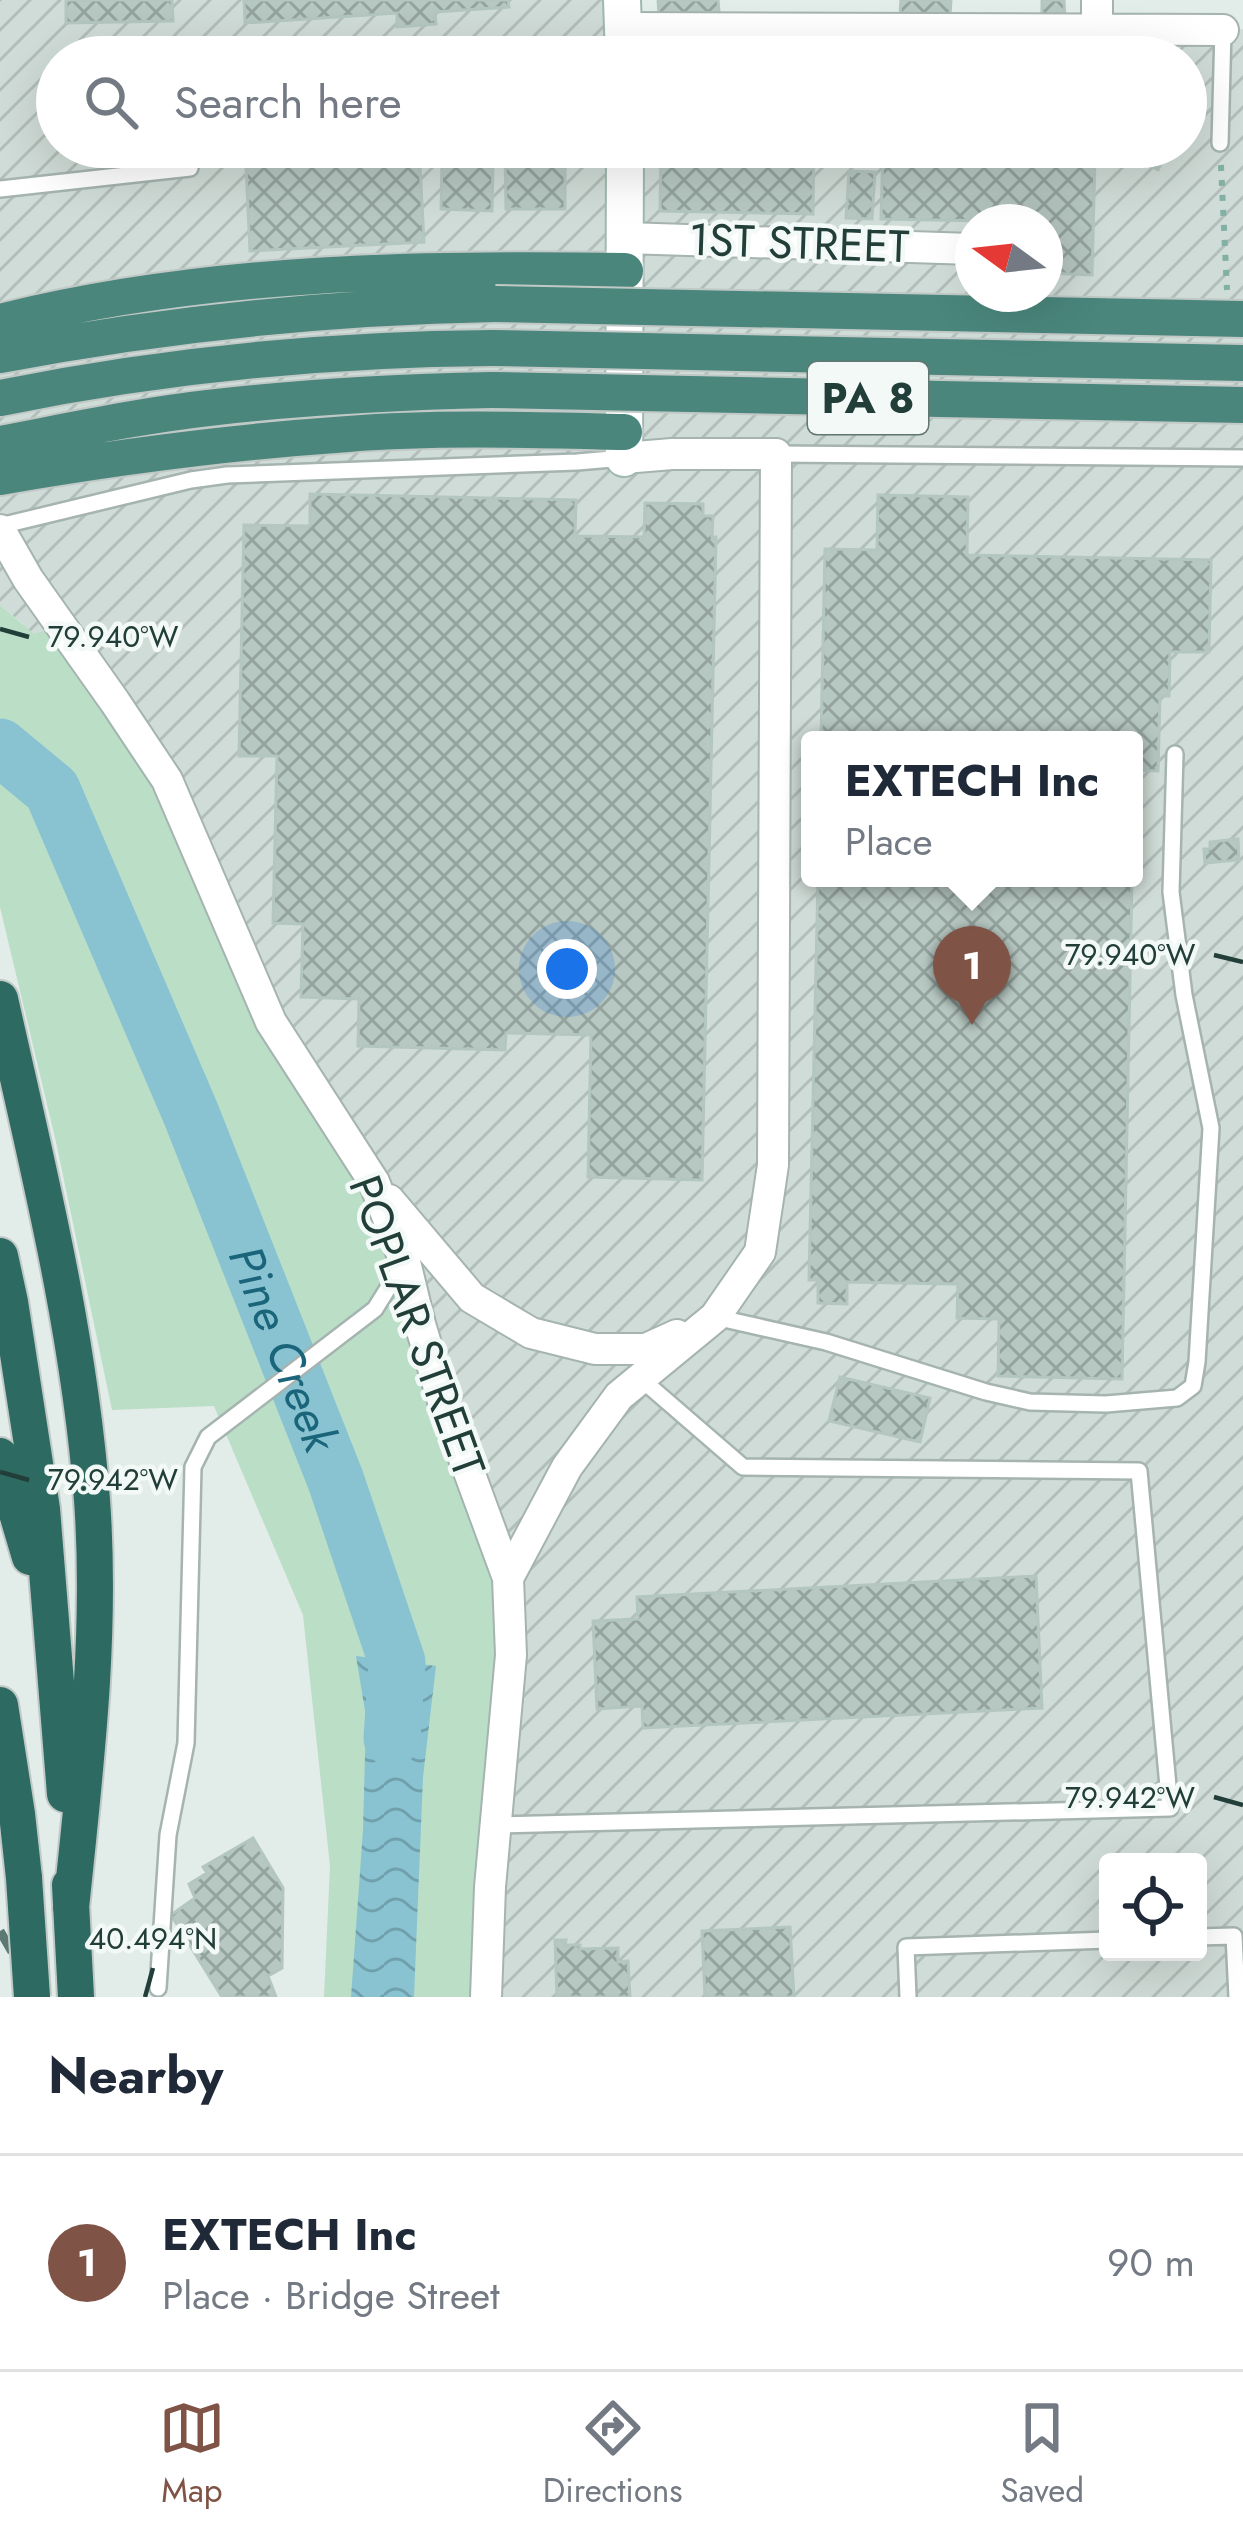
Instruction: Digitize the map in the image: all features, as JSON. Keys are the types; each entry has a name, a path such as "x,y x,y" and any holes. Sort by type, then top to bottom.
{"highway":[{"path":"0,322 94,320 169,291 324,274 485,269 625,255"},
{"name":"PA 8","path":"0,355 94,320 197,322 396,306 1243,319"},
{"path":"0,398 331,352 494,348 1243,363"},
{"name":"PA 8","path":"0,444 114,440 207,408 400,392 1243,405"},
{"path":"0,477 114,440 195,446 352,433 504,429 624,445"},
{"path":"0,999 60,1275 92,1500 95,1650 71,1908"},
{"path":"0,1256 41,1509 62,1746 76,1997"},
{"path":"0,1456 52,1630"},
{"path":"0,1705 17,1814 32,1997"}],"main road":[{"path":"624,445 625,168"}],"street":[{"path":"623,28 795,15 1097,15 1222,30"},
{"name":"1ST STREET","path":"625,255 955,249"},
{"path":"508,1578 567,1467 619,1396 715,1317 760,1252 773,1165 776,454 672,454 624,445"},
{"name":"POPLAR STREET","path":"0,528 28,579 167,780 271,1022 374,1182 405,1262 443,1402 508,1578 511,1655 490,1887 486,1997"},
{"path":"374,1182 472,1298 531,1333 596,1349 646,1349 715,1317"}],"lane":[{"path":"1220,143 1222,30"},
{"path":"0,189 190,168"},
{"path":"0,528 226,475 624,445"},
{"path":"776,454 1243,458"},
{"path":"715,1317 826,1342 1030,1402 1106,1404 1177,1398 1192,1386 1211,1128 1184,995 1171,892 1175,754"},
{"path":"158,1988 168,1835 186,1743 193,1467 208,1437 375,1309 405,1262"},
{"path":"496,1825 1170,1808 1139,1471 742,1467 640,1378"},
{"path":"1207,1937 1234,1936 1237,1997"},
{"path":"908,1997 906,1947 1099,1940"}],"shaded area":[{"path":"0,0 622,0 624,27 1243,29 1243,1997 474,1997 23,624 0,605"}],"green space":[{"path":"0,605 34,634 61,626 115,702 271,1022 374,1182 508,1578 486,1997 324,1997 330,1866 303,1615 214,1406 112,1410 0,907"}],"water":[{"path":"356,1656 436,1666 423,1777 414,1997 351,1997 366,1717"}],"building":[{"path":"66,0 172,0 173,21 66,23"},
{"path":"244,0 508,0 509,7 435,12 436,24 397,27 397,13 245,23"},
{"path":"658,0 718,0 719,12 659,15"},
{"path":"901,0 951,0 950,15 900,13"},
{"path":"1042,0 1064,0 1065,20 1042,20"},
{"path":"246,168 420,168 424,242 250,251"},
{"path":"442,168 493,168 492,211 441,209"},
{"path":"505,168 565,168 565,209 506,209"},
{"path":"661,168 814,168 813,214 660,211"},
{"path":"882,168 1095,168 1092,275 1063,274 1063,204 955,204 955,220 881,219"},
{"path":"849,171 875,172 872,219 846,218"},
{"path":"310,494 576,500 575,536 644,537 645,503 703,504 703,516 713,516 702,1180 588,1177 591,1035 506,1033 505,1050 358,1046 359,999 301,997 303,924 273,923 277,756 239,756 244,525 310,526"},
{"path":"878,495 968,497 967,555 1211,560 1209,652 1170,652 1169,696 1160,696 1158,771 1143,770 1143,731 821,731 825,549 877,550"},
{"path":"1238,839 1239,860 1205,863 1204,849 1210,849 1210,842"},
{"path":"818,887 1132,887 1122,1379 998,1376 999,1319 957,1318 958,1284 847,1282 847,1304 818,1303 818,1280 809,1280"},
{"path":"840,1377 930,1398 920,1442 829,1421"},
{"path":"1036,1576 1042,1708 643,1728 642,1706 597,1709 593,1621 638,1619 637,1597"},
{"path":"253,1838 283,1888 282,1968 268,1976 276,1997 222,1997 171,1915 195,1898 189,1884 207,1873 203,1867"},
{"path":"790,1927 794,1997 705,1997 702,1931"},
{"path":"555,1940 580,1945 580,1949 618,1948 618,1962 628,1961 630,1997 557,1997"}],"waterway":[{"name":"Pine Creek","path":"0,747 52,790 191,1114 336,1481 397,1662 392,1738"}],"railway":[{"path":"0,1931 38,1997"}],"place":[{"name":"EXTECH Inc","path":"972,1025"}]}
